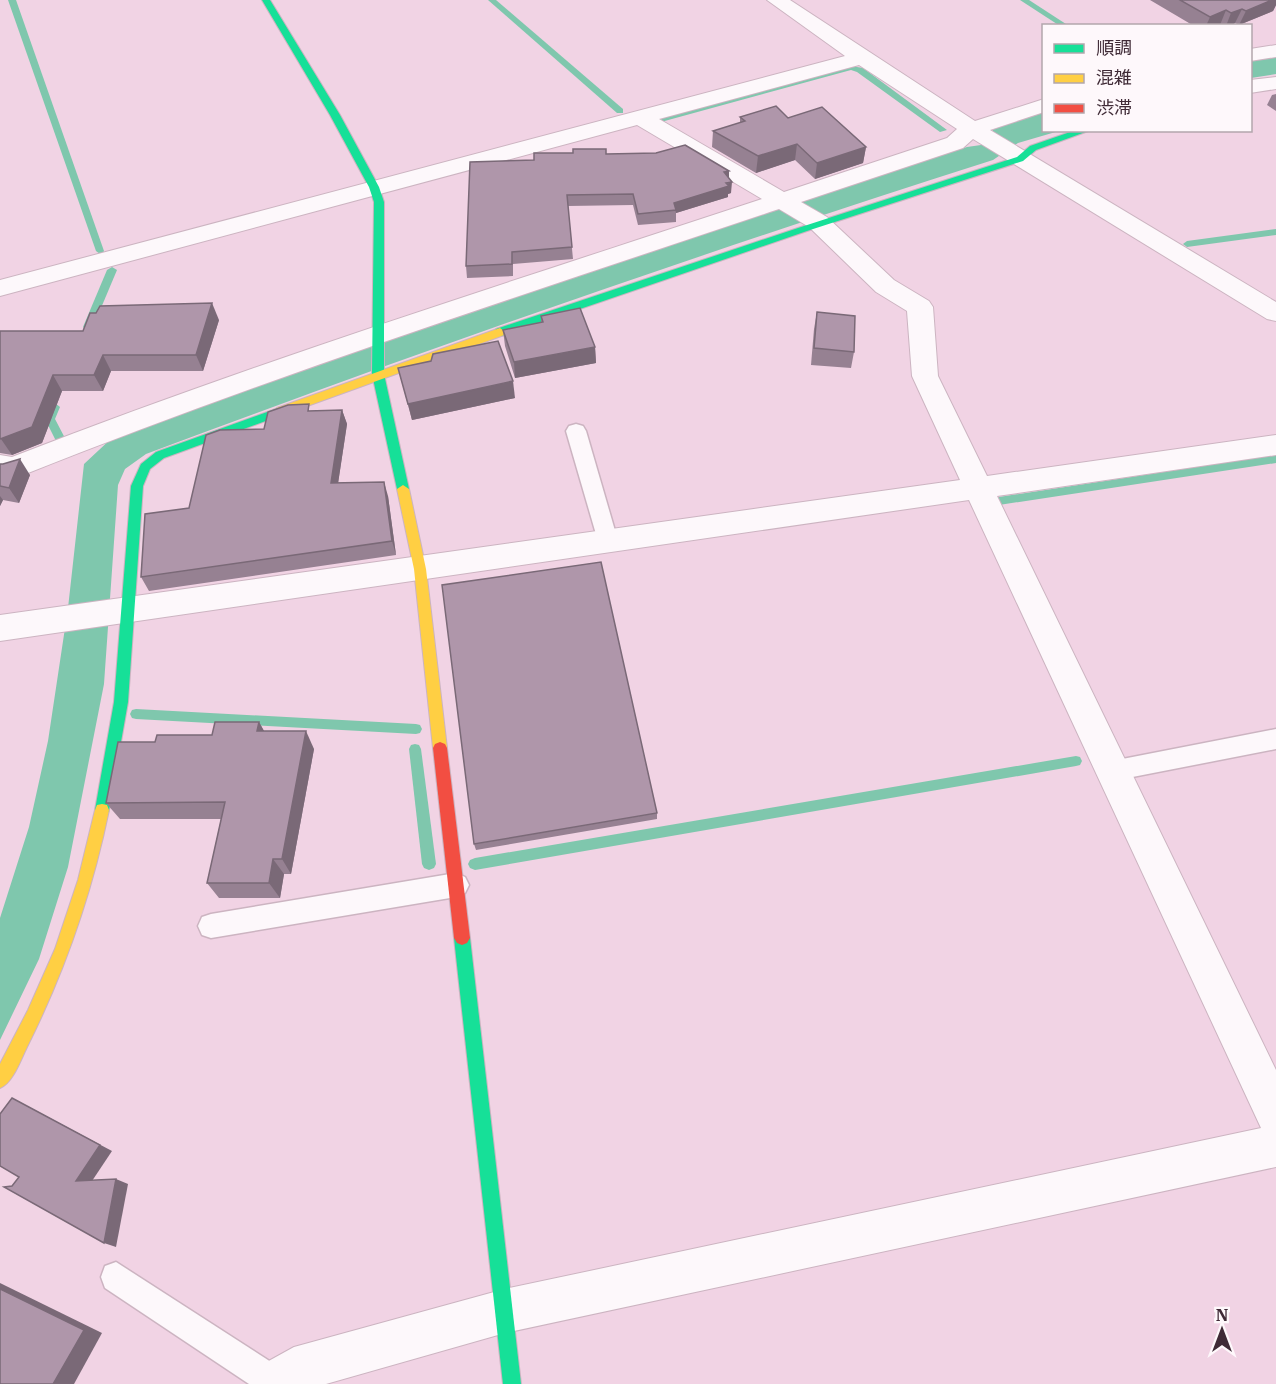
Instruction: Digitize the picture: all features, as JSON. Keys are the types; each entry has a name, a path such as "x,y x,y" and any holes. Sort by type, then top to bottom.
{"street":[{"path":"266,0 375,187 379,202 378,373 420,569 512,1384"},
{"path":"777,0 860,58 975,133 1276,313"},
{"path":"1252,55 1276,51"},
{"path":"0,288 860,58"},
{"path":"1252,87 1276,83"},
{"path":"0,465 13,468 132,421 956,143 1042,106"},
{"path":"640,117 816,221 885,286 920,307 925,376 1276,1114"},
{"path":"0,1080 33,1022 67,938 97,836 121,702 136,482 144,467 160,455 378,373 1081,132"},
{"path":"0,628 1276,445"},
{"path":"273,1383 294,1370 505,1311 1276,1146"}],"lane":[{"path":"576,432 608,541"},
{"path":"1112,771 1276,740"},
{"path":"211,926 456,885"},
{"path":"116,1277 273,1383"}],"shaded area":[{"path":"1276,56 1276,74 1252,78 1252,60"},
{"path":"1042,112 1042,132 1056,132 1018,143 993,160 674,265 356,377 146,454 125,469 118,485 104,684 68,867 39,959 0,1040 0,918 29,827 48,741 68,608 84,464 114,436 646,252 967,147 981,145 994,129"}],"building":[{"path":"1180,0 1272,0 1246,11 1242,9 1231,13 1226,10 1210,17"},
{"path":"776,106 788,118 822,107 866,147 817,163 797,144 758,156 713,131 745,121 740,117"},
{"path":"685,145 729,171 724,172 732,182 726,183 729,186 674,203 676,210 638,214 633,194 567,195 572,247 512,252 512,264 466,266 470,162 534,160 534,153 573,153 573,149 606,149 606,154 656,153"},
{"path":"212,303 196,355 103,355 94,375 53,375 32,427 0,439 0,331 83,331 90,313 96,313 100,306"},
{"path":"580,308 595,347 514,362 503,330 543,322 541,316"},
{"path":"817,312 855,316 854,352 814,348"},
{"path":"498,341 513,381 408,404 398,368 431,361 433,354"},
{"path":"309,404 308,411 342,410 331,483 384,482 392,541 141,577 145,514 189,508 206,435 220,430 264,429 268,412 288,405"},
{"path":"20,459 9,488 0,486 0,464"},
{"path":"601,562 657,813 474,844 442,585"},
{"path":"215,722 259,722 257,731 306,731 282,859 273,859 269,883 207,883 225,802 106,803 118,742 155,742 157,735 212,735"},
{"path":"12,1098 100,1145 76,1181 116,1179 104,1243 4,1187 12,1186 19,1177 0,1166 0,1114"},
{"path":"0,1289 84,1330 53,1384 0,1384"}],"waterway":[{"path":"12,0 100,251"},
{"path":"492,0 620,111"},
{"path":"1024,0 1063,24"},
{"path":"658,120 851,68 860,70 943,130"},
{"path":"1187,244 1276,232"},
{"path":"88,327 112,270"},
{"path":"55,407 50,419 62,442"},
{"path":"999,501 1276,459"},
{"path":"136,714 416,729"},
{"path":"415,749 429,864"},
{"path":"475,864 1076,761"}],"traffic: fast":[{"path":"266,0 335,115 374,187 379,202 378,374 403,489"},
{"path":"500,332 1020,159 1033,148 1081,132"},
{"path":"102,810 121,702 137,486 145,467 160,455 281,411"},
{"path":"462,938 512,1384"}],"traffic: slow":[{"path":"281,411 500,332"},
{"path":"403,489 420,569 440,748"},
{"path":"0,1080 34,1016 63,949 86,880 102,810"}],"traffic: jam":[{"path":"440,748 462,938"}]}
